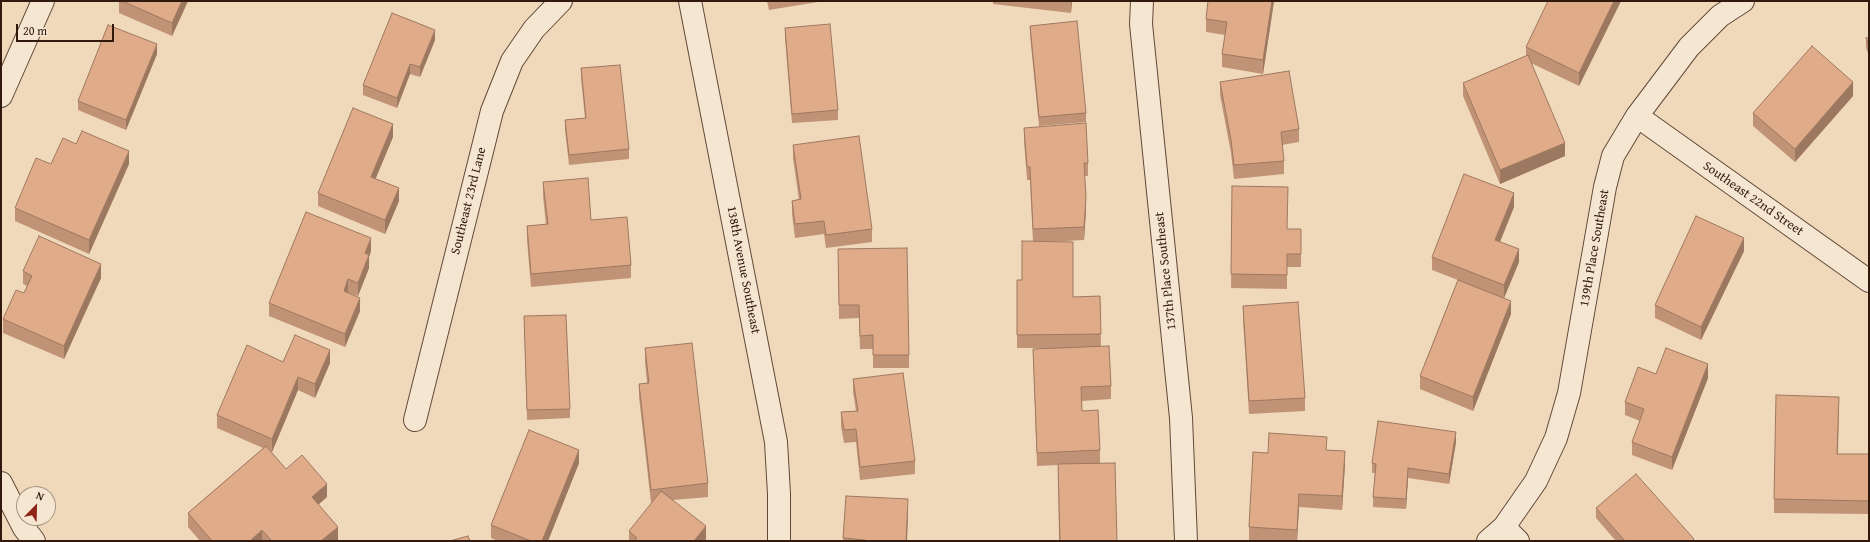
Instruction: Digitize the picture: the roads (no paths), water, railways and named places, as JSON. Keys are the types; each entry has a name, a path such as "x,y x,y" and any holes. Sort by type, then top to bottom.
{"street":[{"path":"1,96 43,1"},
{"name":"Southeast 23rd Lane","path":"415,420 492,111 512,61 534,29 562,1"},
{"name":"138th Avenue Southeast","path":"690,1 776,442 779,494 779,541"},
{"name":"137th Place Southeast","path":"1142,1 1140,24 1181,418 1186,541"},
{"name":"139th Place Southeast","path":"1488,541 1511,534 1556,438 1569,393 1605,186 1613,156 1637,116 1689,47 1720,16 1743,1"},
{"name":"Southeast 22nd Street","path":"1637,116 1869,281"},
{"path":"1,483 24,528 34,541"}]}
